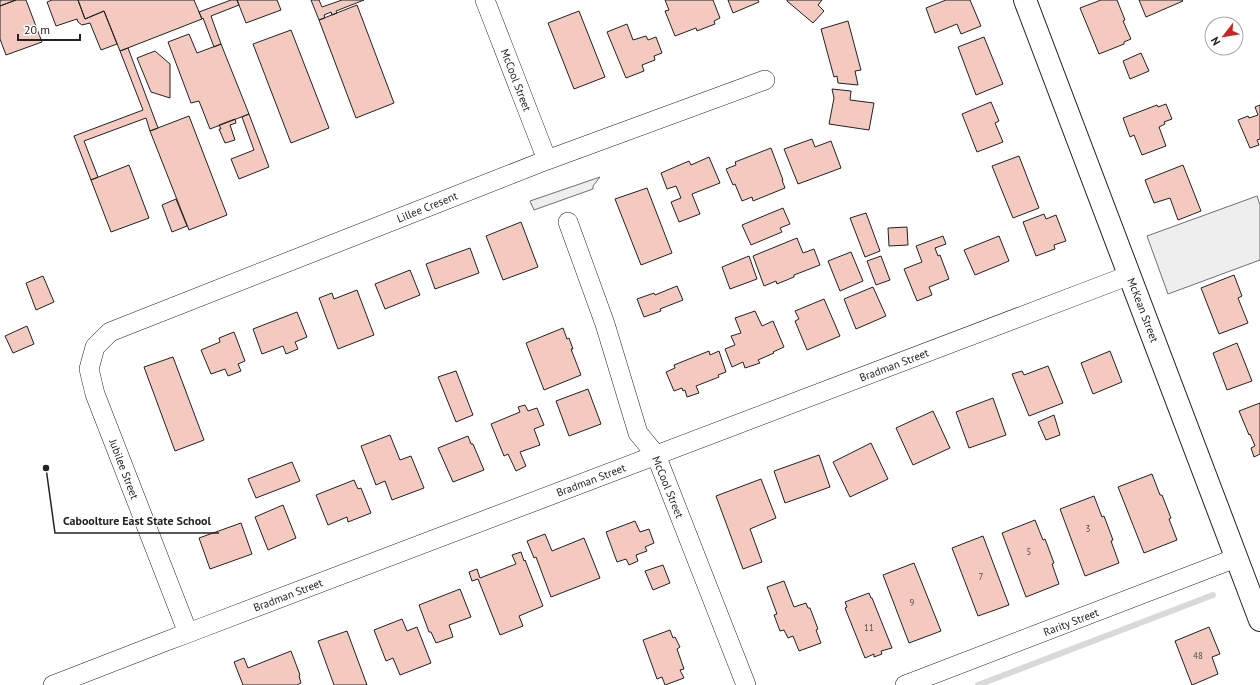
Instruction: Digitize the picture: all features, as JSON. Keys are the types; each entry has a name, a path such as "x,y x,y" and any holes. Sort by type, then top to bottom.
{"main road":[{"name":"McKean Street","path":"1025,0 1260,620"}],"street":[{"name":"McCool Street","path":"485,0 547,160"},
{"name":"Lillee Cresent","path":"95,347 110,332 547,160 765,80"},
{"name":"McCool Street","path":"568,222 605,324 638,433 656,455 746,685"},
{"name":"Bradman Street","path":"53,685 1130,275"},
{"name":"Jubilee Street","path":"95,347 89,369 95,394 188,633"},
{"name":"Rarity Street","path":"905,685 1236,558"}],"shaded area":[{"path":"600,177 593,186 593,189 534,210 530,201"},
{"path":"1257,196 1260,205 1260,260 1168,294 1147,236"}],"building":[{"path":"16,0 0,6 0,1"},
{"path":"16,0 26,0 42,42 6,55 0,39 0,6"},
{"path":"52,0 78,0 85,19 104,11 117,44 101,50 90,23 82,25 77,19 56,26 47,2"},
{"path":"78,0 194,0 202,19 120,51 104,11 85,19"},
{"path":"231,0 237,0 239,5 211,16 221,44 214,47 203,18 202,19 199,12"},
{"path":"237,0 277,0 281,10 246,23"},
{"path":"311,0 319,0 322,7 342,0 364,0 336,11 337,13 332,15 331,12 324,15 325,18 319,20"},
{"path":"665,0 713,0 720,18 714,21 715,24 697,31 696,28 675,36 665,11 669,10"},
{"path":"728,0 758,0 759,2 733,13"},
{"path":"787,0 822,0 818,5 824,11 813,23"},
{"path":"946,0 970,0 981,26 961,34 957,24 935,33 926,8"},
{"path":"1101,0 1117,0 1125,20 1123,21 1131,39 1124,42 1124,44 1099,54 1080,8"},
{"path":"1139,0 1182,0 1183,1 1146,17"},
{"path":"357,5 394,103 356,118 319,20"},
{"path":"579,11 605,77 574,89 548,23"},
{"path":"848,21 861,70 855,71 858,85 838,83 837,76 834,77 821,29"},
{"path":"627,24 633,40 646,36 648,40 656,37 662,53 654,56 655,60 642,65 644,71 626,78 607,32"},
{"path":"291,30 329,128 291,143 253,44"},
{"path":"189,34 197,53 221,44 249,114 210,129 199,101 191,103 168,42"},
{"path":"984,37 1003,84 976,95 958,47"},
{"path":"128,48 158,128 150,131 146,118 84,141 98,177 91,180 74,136 143,110 120,51"},
{"path":"155,51 170,64 170,98 151,92 137,58"},
{"path":"1141,53 1149,71 1130,79 1123,61"},
{"path":"832,89 851,91 850,100 874,103 869,130 829,124 834,98"},
{"path":"991,102 999,121 995,123 1003,142 977,152 962,114"},
{"path":"1166,104 1172,119 1164,122 1165,124 1159,127 1166,146 1142,155 1134,135 1130,137 1123,118 1157,105 1158,107"},
{"path":"1260,105 1260,139 1257,140 1259,145 1250,148 1238,120 1248,116 1249,118 1258,115 1255,107"},
{"path":"249,114 269,167 239,179 231,159 254,150 242,117"},
{"path":"189,116 227,215 189,230 150,131"},
{"path":"235,119 236,123 230,125 235,140 225,143 219,129 221,129 219,125"},
{"path":"812,139 815,147 831,141 841,168 798,184 784,149"},
{"path":"771,148 785,188 753,201 752,197 742,201 735,184 733,185 726,169 736,165 735,162"},
{"path":"1019,156 1039,208 1013,218 992,166"},
{"path":"709,157 720,183 692,194 700,214 679,222 671,202 681,198 676,186 667,189 661,173 689,161 691,165"},
{"path":"129,165 149,218 111,232 91,180"},
{"path":"1183,165 1201,211 1178,220 1170,198 1154,203 1145,180"},
{"path":"647,188 672,253 641,265 615,199"},
{"path":"176,199 187,226 172,232 162,205"},
{"path":"783,208 790,224 780,228 782,232 751,245 742,225"},
{"path":"866,213 880,251 865,257 850,218"},
{"path":"1044,214 1046,219 1056,215 1066,241 1054,245 1055,249 1036,256 1023,222"},
{"path":"521,222 538,267 503,280 486,236"},
{"path":"907,227 908,245 889,246 888,228"},
{"path":"943,236 946,244 935,248 938,256 940,255 949,279 929,287 932,295 917,301 904,269 922,262 916,246"},
{"path":"999,236 1009,261 975,275 964,250"},
{"path":"797,238 803,253 814,249 820,265 794,275 794,277 777,284 776,281 764,286 753,256"},
{"path":"470,248 479,273 435,289 426,264"},
{"path":"851,252 863,281 840,291 828,261"},
{"path":"749,256 757,279 730,289 722,267"},
{"path":"881,256 890,280 876,285 867,261"},
{"path":"410,270 420,295 385,309 375,284"},
{"path":"1234,275 1242,296 1238,298 1248,323 1219,334 1201,288"},
{"path":"43,276 54,302 36,310 26,283"},
{"path":"677,286 683,300 660,309 661,311 644,317 637,299 654,293 655,295"},
{"path":"873,287 886,316 856,329 844,299"},
{"path":"357,290 374,335 338,349 319,298 332,293 334,299"},
{"path":"824,299 840,336 807,350 795,321 799,319 795,311"},
{"path":"755,311 762,326 773,321 784,347 758,360 760,363 745,368 743,362 732,367 725,349 735,345 731,336 741,333 735,318"},
{"path":"297,312 307,337 295,342 298,349 286,354 283,346 262,354 253,329"},
{"path":"27,326 34,344 13,353 5,336"},
{"path":"563,328 567,339 569,338 573,349 571,349 581,375 544,390 526,343"},
{"path":"234,332 245,361 238,364 241,371 228,376 225,369 211,374 201,350 220,342 219,338"},
{"path":"1237,343 1252,381 1227,390 1213,353"},
{"path":"709,351 710,355 719,351 726,372 718,375 719,377 696,386 699,393 687,397 685,390 683,391 682,388 674,391 666,372 675,368 674,365"},
{"path":"1110,351 1122,382 1093,394 1081,363"},
{"path":"173,357 204,440 175,451 144,367"},
{"path":"1048,366 1063,403 1029,416 1012,374 1022,371 1024,375"},
{"path":"456,371 473,415 456,422 438,377"},
{"path":"588,389 601,424 569,436 556,401"},
{"path":"993,398 1006,435 969,448 956,412"},
{"path":"1260,403 1260,454 1254,457 1251,448 1255,446 1239,411"},
{"path":"525,405 528,411 537,408 544,425 534,429 540,445 520,452 526,466 516,471 508,454 504,456 491,424 520,412 518,407"},
{"path":"933,411 950,448 913,465 896,428"},
{"path":"1054,415 1060,435 1046,440 1038,422"},
{"path":"390,435 400,460 411,456 424,488 392,500 385,481 376,485 361,446"},
{"path":"468,436 484,470 453,482 438,448"},
{"path":"871,443 888,479 850,497 833,462"},
{"path":"819,455 830,487 785,503 774,471"},
{"path":"292,462 300,481 256,498 248,479"},
{"path":"1152,474 1171,518 1169,519 1177,540 1144,553 1118,487"},
{"path":"761,479 776,518 750,529 762,562 743,569 716,496"},
{"path":"354,480 358,489 361,488 371,513 348,522 347,517 328,525 316,495"},
{"path":"1094,496 1102,517 1104,516 1113,540 1111,541 1119,563 1085,576 1060,509"},
{"path":"283,505 296,538 268,550 255,517"},
{"path":"1035,520 1043,540 1045,539 1054,563 1052,564 1059,584 1026,597 1002,533"},
{"path":"635,521 640,532 649,529 654,543 645,547 647,551 636,555 638,561 629,565 626,559 617,562 606,532"},
{"path":"241,523 252,554 210,569 199,538"},
{"path":"545,534 552,551 584,538 600,578 551,597 536,557 534,558 527,541"},
{"path":"983,536 1009,605 978,616 952,548"},
{"path":"521,552 543,606 519,616 523,626 500,635 478,579 472,581 469,572 477,569 480,578 516,564 512,555"},
{"path":"914,563 941,631 909,643 883,575"},
{"path":"663,565 670,583 653,590 645,571"},
{"path":"784,581 794,607 806,603 808,608 810,608 818,629 816,630 821,643 799,651 793,636 788,638 784,630 780,631 774,615 777,614 767,587"},
{"path":"460,589 471,617 449,625 453,637 436,643 431,632 429,632 419,605"},
{"path":"869,593 892,648 881,651 882,654 874,657 874,654 865,658 845,608 847,607 845,602"},
{"path":"402,619 407,631 417,627 431,663 400,675 393,658 386,661 374,630"},
{"path":"1209,627 1220,654 1212,657 1218,674 1192,685 1175,641"},
{"path":"670,630 673,638 675,637 680,647 677,649 684,669 680,670 684,678 665,685 662,677 657,679 643,640"},
{"path":"347,631 367,685 334,685 318,641"},
{"path":"291,651 300,675 301,683 297,685 243,685 234,662 244,658 248,668"}],"waterway":[{"path":"978,685 1213,595"}],"place":[{"name":"Caboolture East State School","path":"46,468"}]}
